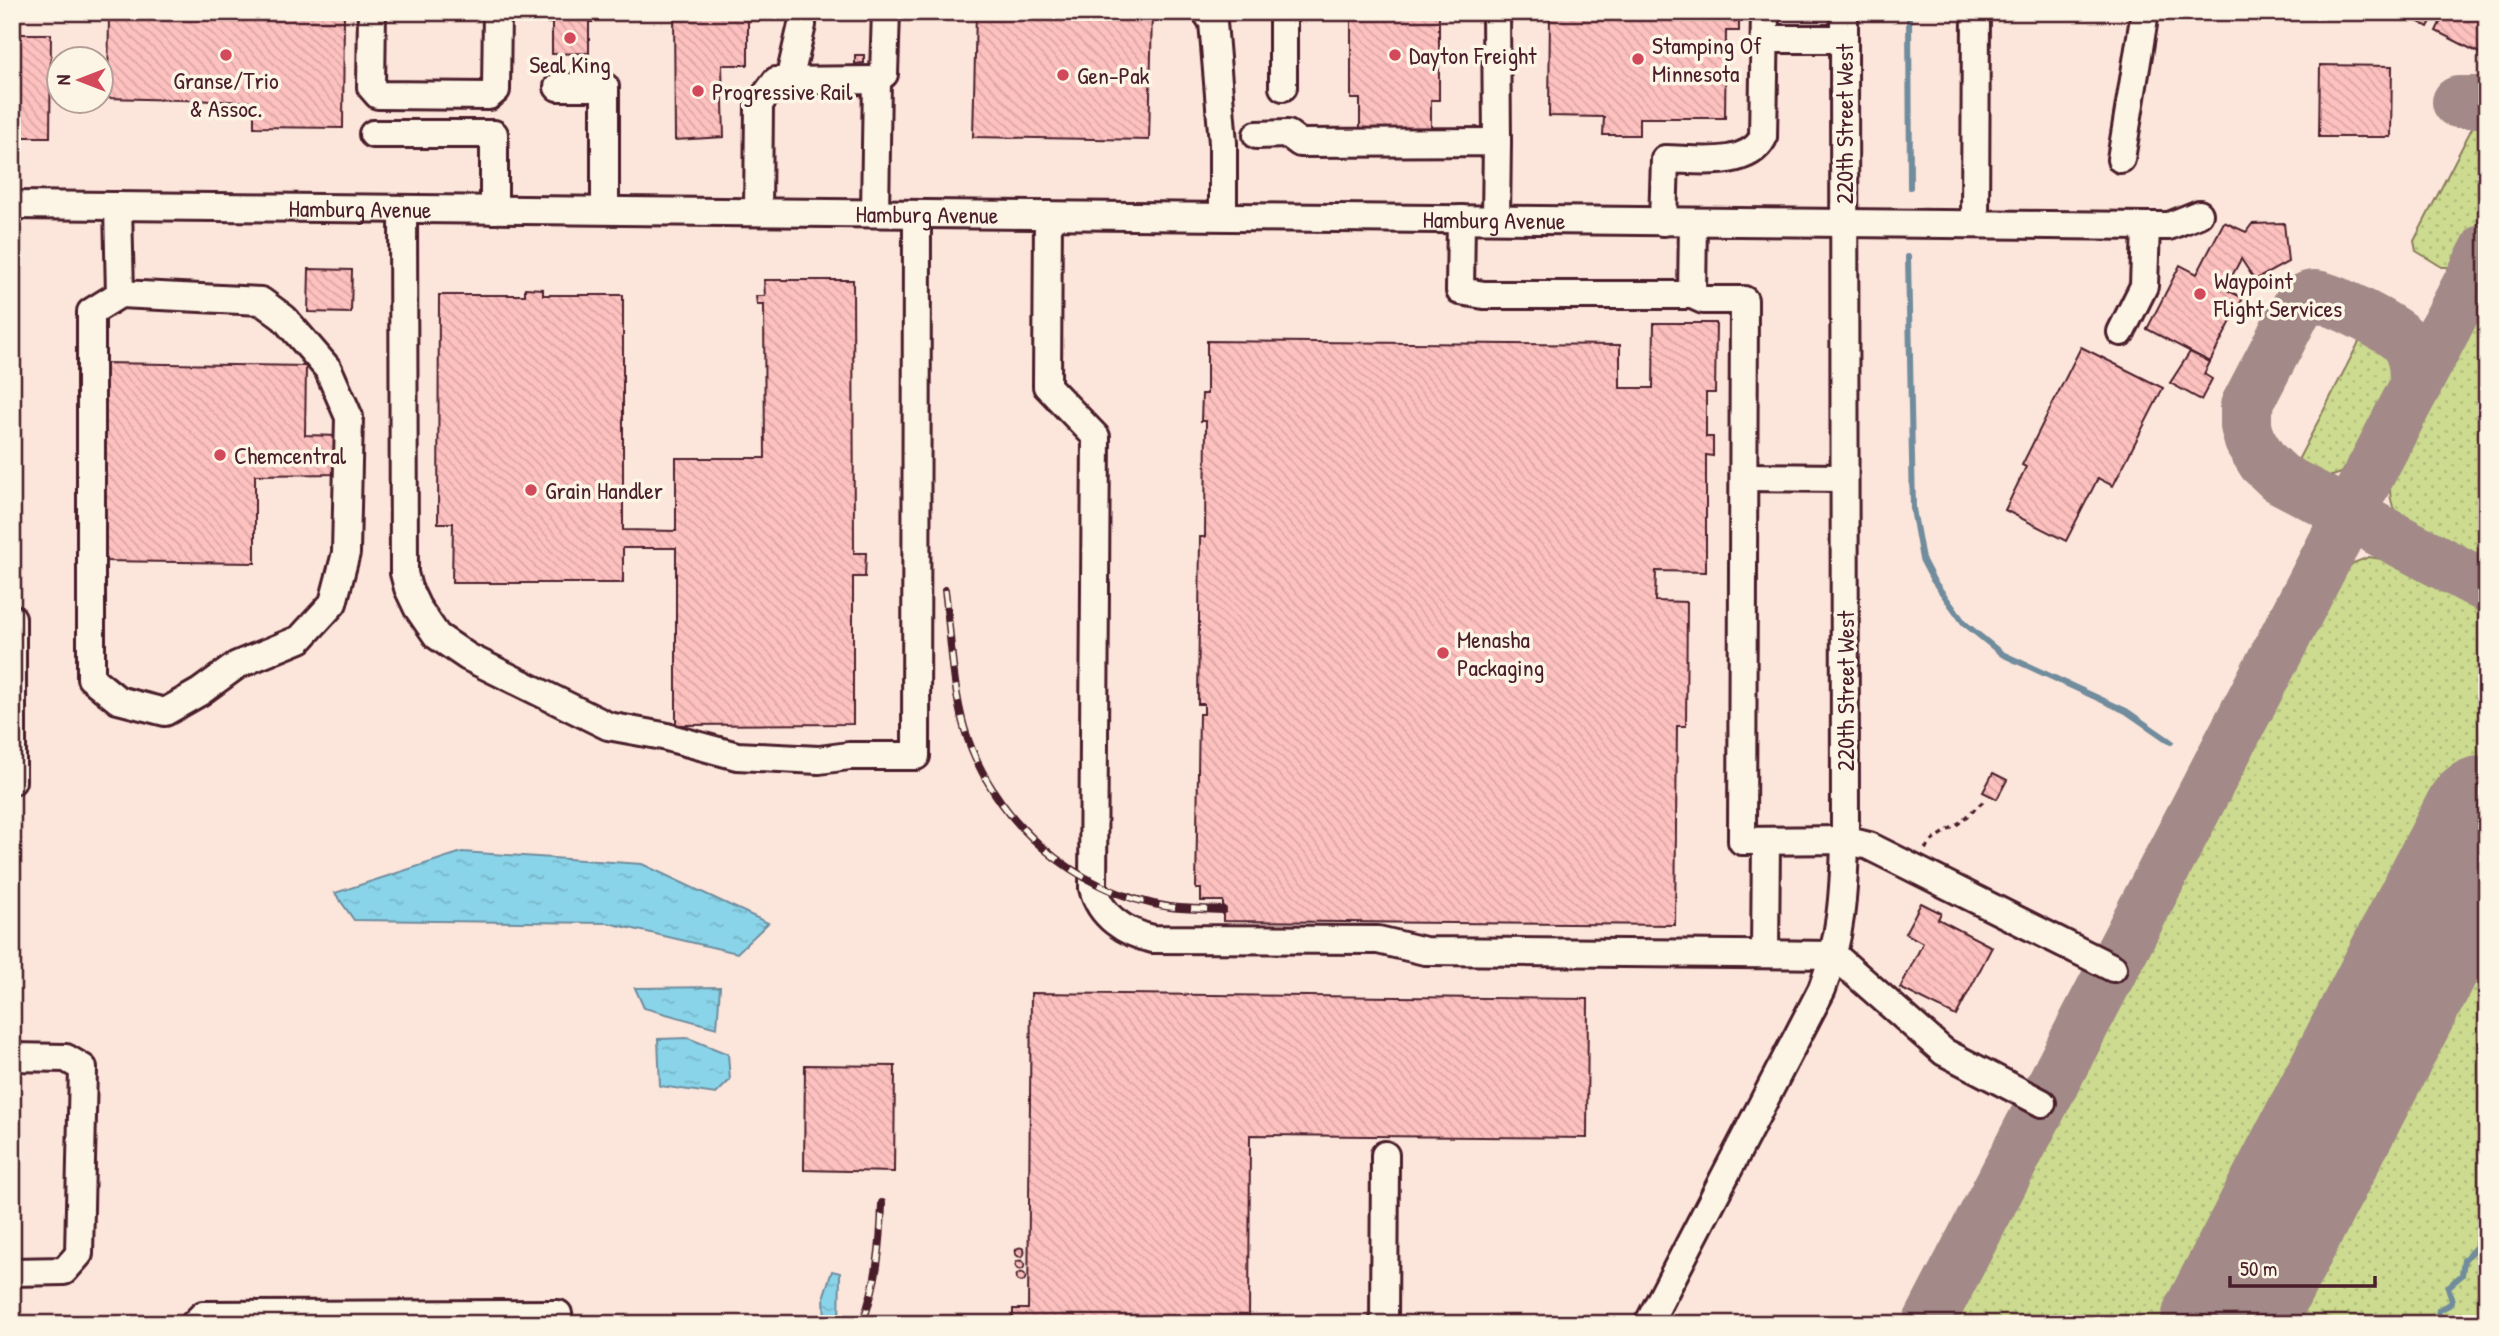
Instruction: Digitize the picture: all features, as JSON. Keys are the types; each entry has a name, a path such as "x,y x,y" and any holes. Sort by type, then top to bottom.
{"street":[{"path":"372,12 371,87 378,96 489,96 496,90 497,12"},
{"path":"789,81 802,26 802,12"},
{"path":"758,212 759,103 776,81 877,80 884,74 886,12"},
{"path":"1206,12 1213,22 1216,49 1223,143 1223,216"},
{"path":"1283,12 1283,86"},
{"path":"1496,12 1496,219"},
{"path":"1663,222 1665,159 1738,157 1755,149 1763,138 1765,12"},
{"name":"220th Street West","path":"1648,1324 1815,1004 1834,955 1843,896 1846,840 1844,12"},
{"path":"1975,223 1976,12"},
{"path":"2122,159 2145,12"},
{"path":"1765,39 1844,39"},
{"path":"875,213 877,80"},
{"path":"558,87 605,87 606,210"},
{"path":"373,134 494,134 494,210"},
{"path":"1257,135 1288,134 1300,143 1496,142"},
{"name":"Hamburg Avenue","path":"12,205 2146,226 2169,226 2199,214"},
{"path":"118,206 120,294"},
{"path":"403,209 404,573 408,588 424,620 438,636 468,657 608,726 651,733 737,756 820,760 916,756 917,214"},
{"path":"1048,215 1047,386 1096,437 1093,887 1102,909 1123,928 1138,936 1153,939 1378,940 1424,951 1834,955 1944,1052 2042,1103"},
{"path":"1461,219 1460,291 1484,295 1692,295 1703,300 1744,300 1742,841 1846,840 1869,846 2113,968"},
{"path":"1692,295 1693,222"},
{"path":"2122,332 2144,286 2146,226"},
{"path":"120,294 261,301 284,318 328,369 349,417 346,553 333,603 300,639 237,665 200,692 165,712 118,700 91,678 91,312 120,294"},
{"path":"1744,478 1844,478"},
{"path":"12,618 12,781"},
{"path":"1765,953 1766,841"},
{"path":"12,1057 66,1058 83,1068 79,1254 64,1271 12,1272"},
{"path":"1384,1324 1385,1155"},
{"path":"194,1324 203,1315 504,1314 558,1314 559,1324"}],"path":[{"path":"1910,866 1933,840 1985,800"}],"shaded area":[{"path":"12,12 2487,12 2487,1324 12,1324"}],"green space":[{"path":"2487,121 2487,207 2459,260 2451,267 2442,267 2416,251 2414,241 2474,124"},
{"path":"2487,286 2487,565 2408,523 2393,507 2390,488 2392,468"},
{"path":"2360,340 2375,343 2387,351 2395,371 2393,386 2346,471 2332,476 2312,476 2297,462"},
{"path":"2369,557 2388,560 2487,610 2487,748 2187,1324 1949,1324 2337,579 2353,563"},
{"path":"2487,898 2487,1324 2265,1324"}],"water":[{"path":"462,852 642,864 768,923 737,953 608,923 354,920 335,893"},
{"path":"720,987 717,1028 644,1008 635,988"},
{"path":"688,1038 728,1054 730,1080 716,1094 660,1086 658,1039"},
{"path":"832,1271 840,1273 839,1324 825,1324 824,1295"}],"building":[{"name":"Granse/Trio & Assoc.","path":"109,12 344,12 343,128 254,127 254,102 116,98 116,46 109,46"},
{"name":"Seal King","path":"548,12 592,12 592,22 589,22 589,53 552,54 552,23 548,23"},
{"name":"Progressive Rail","path":"674,12 748,12 748,65 722,65 724,137 675,140"},
{"name":"Gen-Pak","path":"976,12 1152,12 1149,140 973,137"},
{"name":"Dayton Freight","path":"1351,12 1439,12 1439,100 1431,100 1431,130 1360,130 1360,99 1351,99"},
{"name":"Stamping Of Minnesota","path":"1550,12 1739,14 1739,31 1726,31 1725,118 1639,118 1639,135 1603,135 1604,117 1549,116"},
{"path":"2400,12 2436,12 2428,27"},
{"path":"2445,12 2487,12 2487,57 2436,31"},
{"path":"12,34 51,34 51,46 46,46 46,116 50,116 50,137 12,137"},
{"path":"855,55 864,55 864,63 855,64"},
{"path":"2320,65 2392,66 2391,137 2319,137"},
{"name":"Waypoint Flight Services","path":"2224,222 2246,232 2252,224 2284,223 2288,262 2255,280 2241,259 2225,289 2243,298 2210,362 2147,329 2180,265 2197,274"},
{"path":"309,269 352,270 351,313 308,312"},
{"name":"Grain Handler","path":"764,280 853,280 854,553 866,553 865,577 853,577 853,724 676,725 676,548 623,548 623,583 452,583 453,523 438,523 439,295 525,295 525,288 543,289 543,295 623,295 623,530 676,531 676,458 765,458 764,305 757,305 756,296 765,296"},
{"name":"Menasha Packaging","path":"1654,323 1716,323 1715,393 1706,393 1706,437 1713,437 1713,456 1706,455 1706,572 1656,571 1655,601 1687,602 1686,726 1677,726 1675,925 1223,921 1223,901 1201,901 1201,889 1196,889 1199,714 1204,714 1204,704 1198,704 1200,537 1205,537 1206,421 1201,421 1202,394 1207,394 1207,341 1620,345 1620,388 1653,388"},
{"path":"2081,347 2163,388 2113,486 2098,478 2066,541 2005,510 2026,467 2022,465"},
{"path":"2190,352 2210,362 2204,374 2212,379 2201,400 2170,383"},
{"name":"Chemcentral","path":"103,363 306,366 305,435 338,436 338,474 255,475 255,563 100,561"},
{"path":"1993,773 2007,780 1997,799 1983,792"},
{"path":"1921,903 1941,913 1938,919 1992,947 1956,1016 1900,988 1923,943 1905,933"},
{"path":"1031,993 1588,999 1587,1138 1250,1135 1249,1324 1013,1323 1013,1309 1028,1309"},
{"path":"805,1065 895,1066 894,1172 804,1170"},
{"path":"1020,1248 1024,1252 1020,1256 1016,1252"},
{"path":"1020,1260 1025,1265 1020,1270 1015,1265"},
{"path":"1021,1272 1026,1277 1021,1282 1016,1277"}],"waterway":[{"path":"1909,12 1910,187"},
{"path":"1908,257 1913,509 1922,559 1933,580 1964,623 2002,654 2126,711 2171,742"},
{"path":"2436,1324 2439,1310 2452,1301 2448,1287 2462,1275 2464,1260 2477,1246 2479,1231 2487,1225"}],"taxiway":[{"path":"2458,102 2487,102"},
{"path":"1928,1324 2487,248"},
{"path":"2414,389 2413,359 2405,342 2376,322 2347,307 2322,297 2310,297 2300,302 2246,406 2246,426 2250,441 2263,462 2280,478 2487,587"}],"runway":[{"path":"2226,1324 2487,820"}],"railway":[{"path":"945,590 954,677 964,727 977,761 994,792 1016,821 1041,846 1070,868 1101,886 1135,899 1170,907 1223,910"},
{"path":"862,1324 877,1264 882,1203"}],"place":[{"name":"Seal King","path":"570,38"},
{"name":"Granse/Trio & Assoc.","path":"226,55"},
{"name":"Dayton Freight","path":"1395,55"},
{"name":"Stamping Of Minnesota","path":"1638,59"},
{"name":"Gen-Pak","path":"1063,75"},
{"name":"Progressive Rail","path":"698,91"},
{"name":"Waypoint Flight Services","path":"2200,294"},
{"name":"Chemcentral","path":"220,455"},
{"name":"Grain Handler","path":"531,490"},
{"name":"Menasha Packaging","path":"1443,653"}]}
